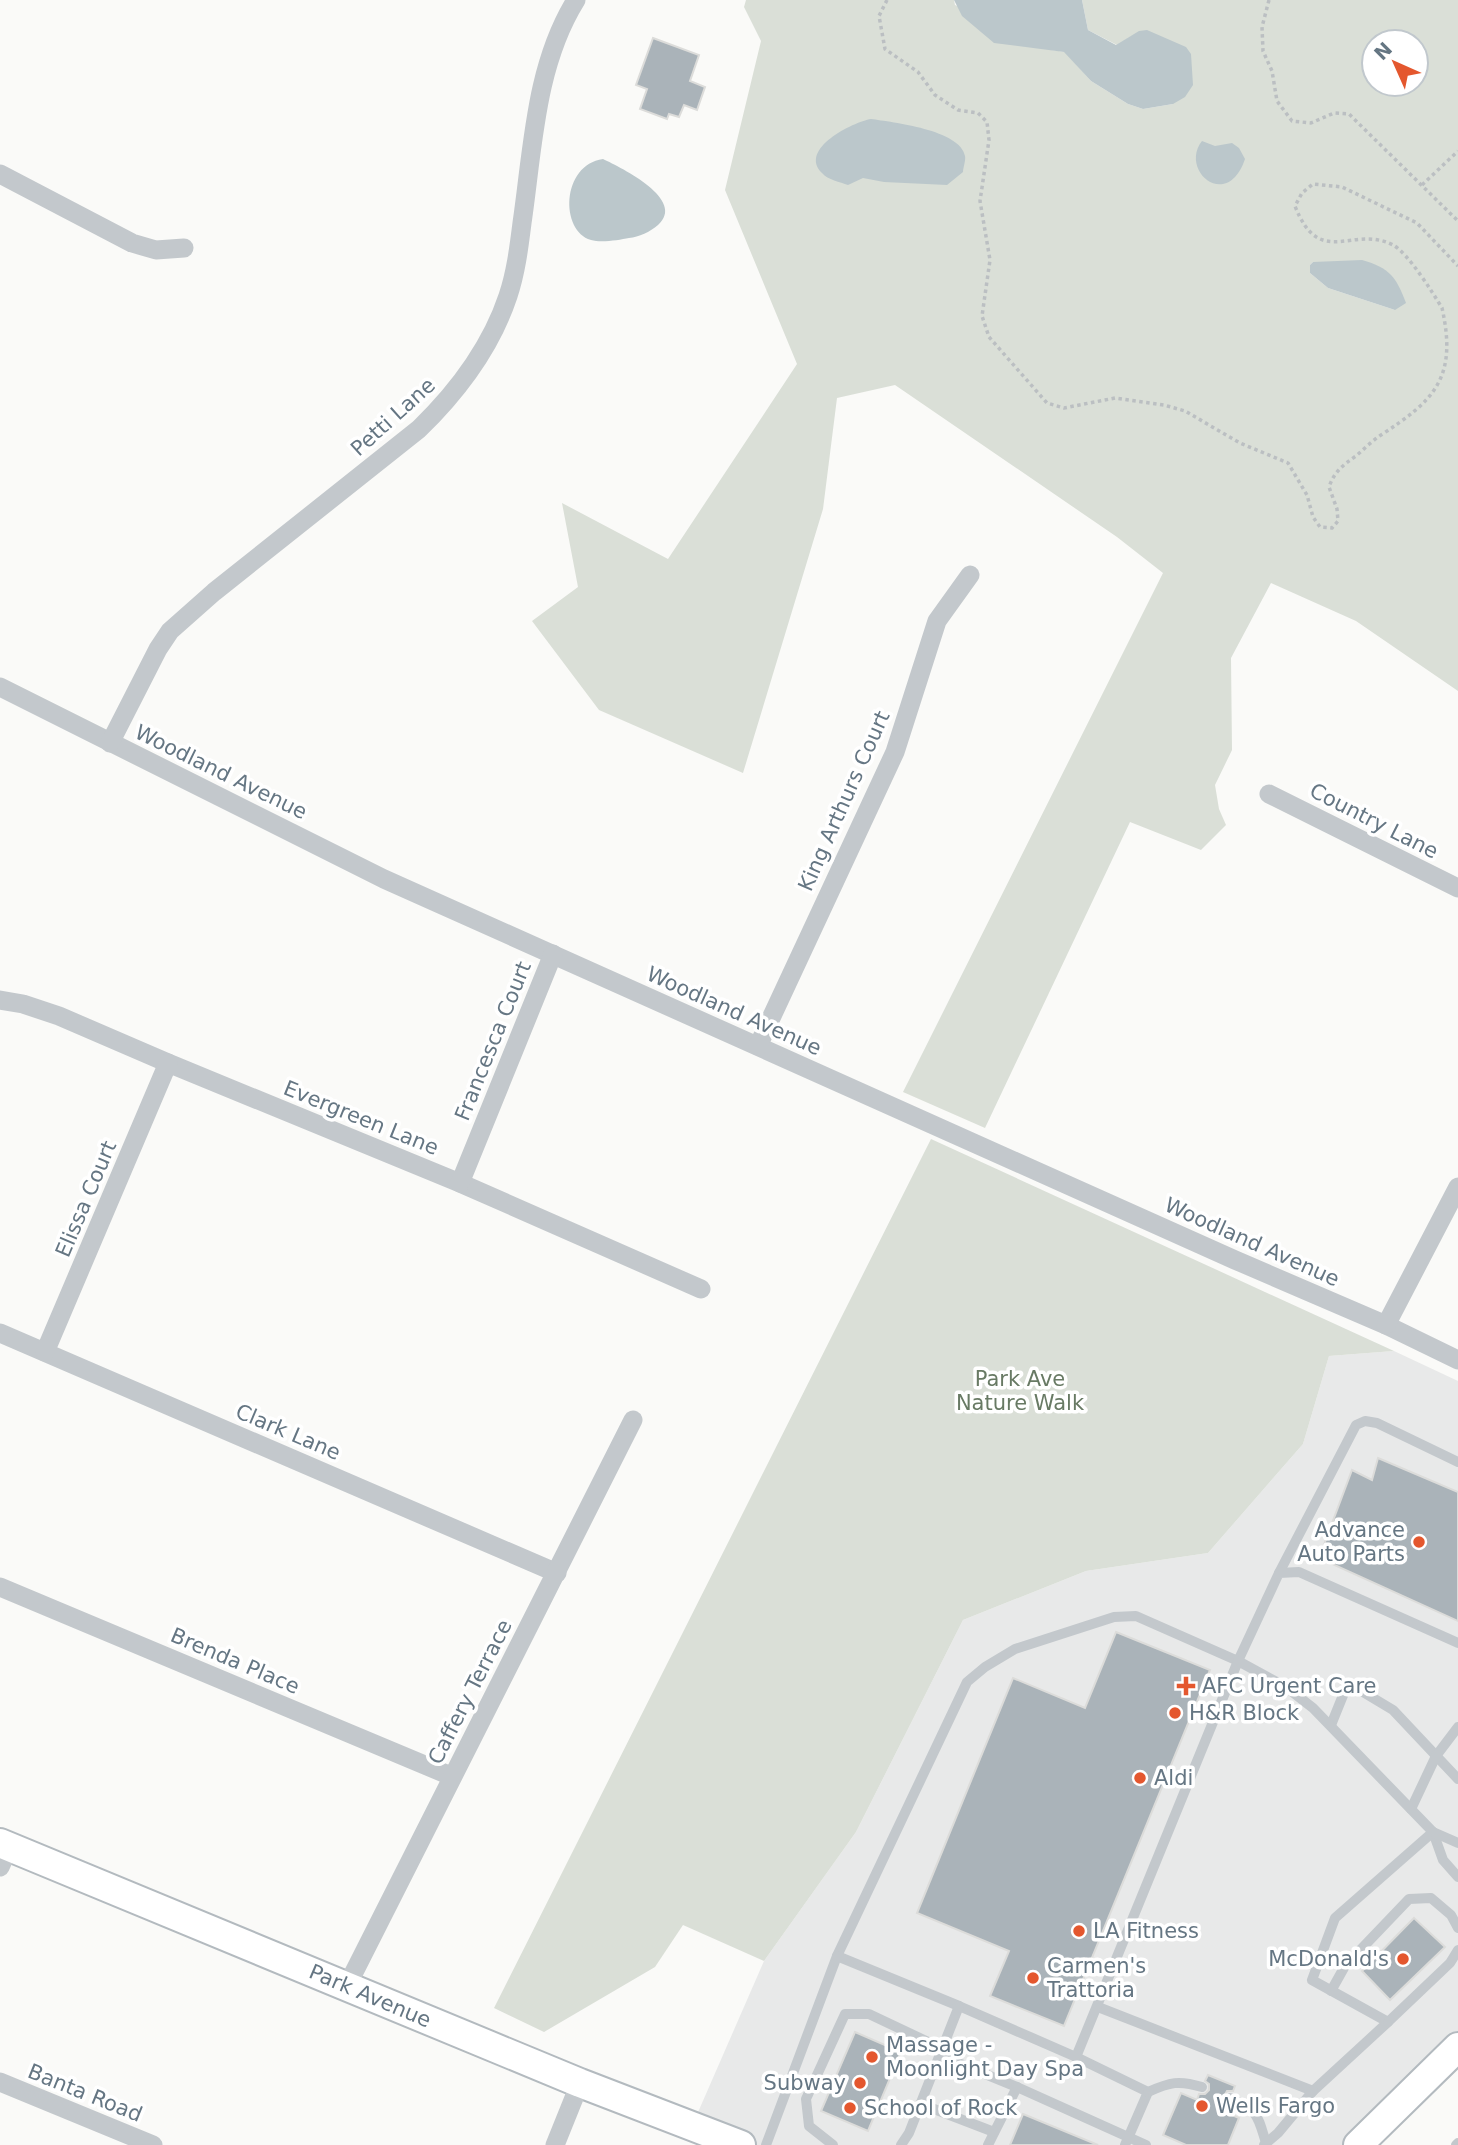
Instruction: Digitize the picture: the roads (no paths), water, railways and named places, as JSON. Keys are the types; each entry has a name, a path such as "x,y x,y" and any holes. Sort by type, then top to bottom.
{"main road":[{"name":"Park Avenue","path":"3,1852 347,1986 580,2084 741,2145"},
{"path":"1358,2145 1458,2047"}],"street":[{"name":"Petti Lane","path":"110,743 170,631 214,592 419,429 441,407 477,360 508,297 516,265 540,98 550,57 576,0"},
{"path":"0,174 132,243 156,250 184,248"},
{"name":"King Arthurs Court","path":"758,1046 895,752 937,621 970,575"},
{"name":"Woodland Avenue","path":"0,687 384,878 1235,1260 1386,1325 1458,1360"},
{"name":"Country Lane","path":"1269,794 1458,888"},
{"name":"Francesca Court","path":"460,1183 553,954"},
{"name":"Evergreen Lane","path":"0,1000 23,1004 59,1016 460,1183 701,1289"},
{"name":"Elissa Court","path":"45,1352 168,1063"},
{"path":"1386,1325 1458,1187"},
{"name":"Clark Lane","path":"0,1333 557,1573"},
{"name":"Caffery Terrace","path":"347,1986 634,1420"},
{"name":"Brenda Place","path":"0,1587 452,1776"},
{"name":"Banta Road","path":"0,2082 153,2145"},
{"path":"555,2145 580,2084"}],"lane":[{"path":"1076,2057 1238,1661 1279,1573 1356,1425 1364,1421 1377,1423 1458,1462"},
{"path":"1279,1573 1299,1572 1458,1643"},
{"path":"766,2145 837,1956 967,1682 985,1667 1015,1649 1114,1616 1136,1616 1238,1661 1286,1687 1313,1708 1433,1832 1458,1843"},
{"path":"1331,1726 1348,1683 1393,1710 1458,1779"},
{"path":"1411,1809 1436,1756 1458,1727"},
{"path":"1433,1832 1443,1860 1458,1877"},
{"path":"1388,2022 1312,1980 1335,1918 1433,1832"},
{"path":"1331,1991 1345,1966 1409,1899 1431,1898 1451,1916 1458,1928"},
{"path":"1265,2144 1313,2091 1450,1963 1458,1950"},
{"path":"837,1956 1076,2057 1148,2092"},
{"path":"901,2145 921,2104 959,2006"},
{"path":"1098,2007 1313,2091"},
{"path":"833,2145 809,2126 806,2099 845,2014 869,2014 1127,2141 1146,2145"},
{"path":"1127,2141 1148,2092 1165,2084 1184,2082 1202,2087"},
{"path":"988,2145 1017,2087"},
{"path":"1230,2098 1252,2108 1259,2119 1265,2144"},
{"path":"921,2104 994,2132"}],"place":[{"name":"Advance Auto Parts","path":"1419,1542"},
{"name":"AFC Urgent Care","path":"1186,1686"},
{"name":"H&R Block","path":"1175,1713"},
{"name":"Aldi","path":"1140,1778"},
{"name":"LA Fitness","path":"1079,1931"},
{"name":"McDonald's","path":"1403,1959"},
{"name":"Carmen's Trattoria","path":"1033,1978"},
{"name":"Massage - Moonlight Day Spa","path":"872,2057"},
{"name":"Subway","path":"860,2083"},
{"name":"Wells Fargo","path":"1202,2106"},
{"name":"School of Rock","path":"850,2108"}],"park label":[{"name":"Park Ave Nature Walk","path":"1020,1391"}]}
